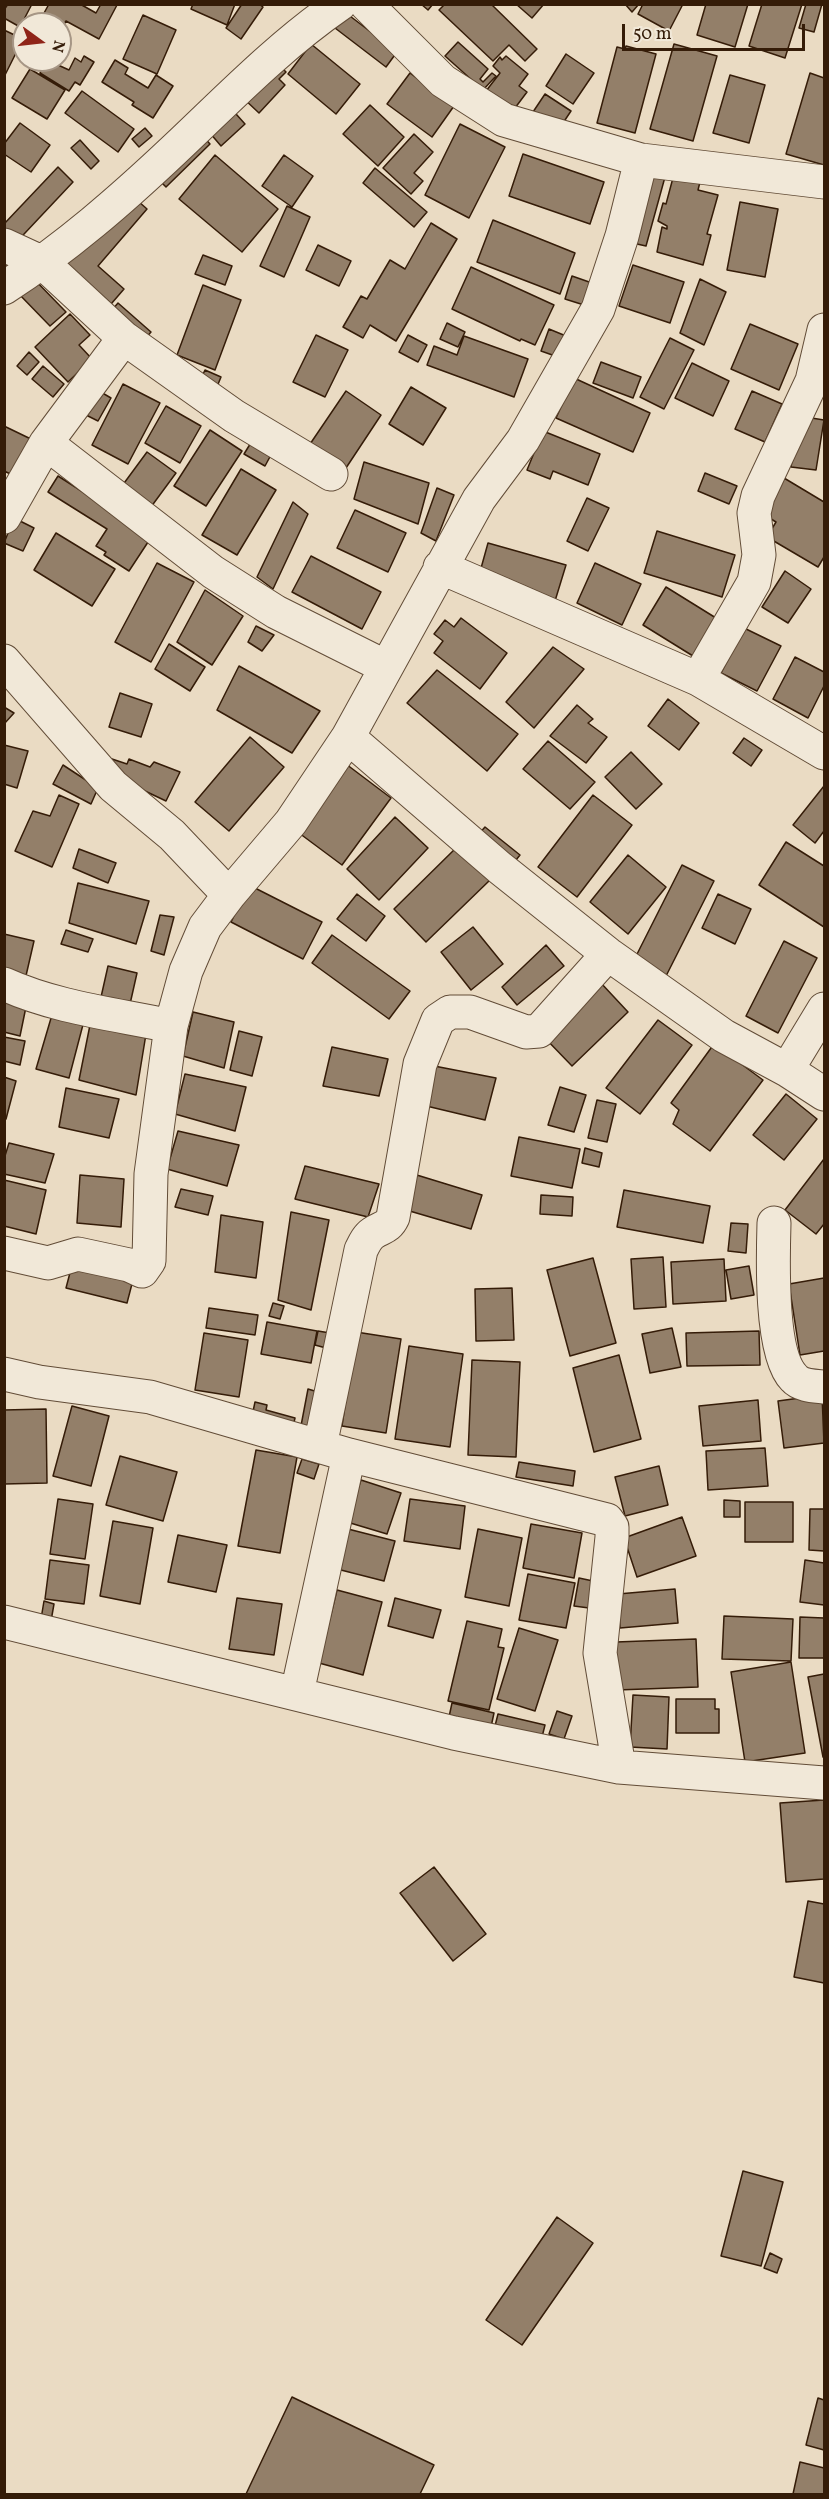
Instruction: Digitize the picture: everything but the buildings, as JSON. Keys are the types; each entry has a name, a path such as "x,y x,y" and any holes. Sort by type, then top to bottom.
{"street":[{"path":"4,288 43,263 114,205 216,108 312,23 340,4"},
{"path":"366,4 443,81 504,120 641,160 825,182"},
{"path":"4,1253 48,1263 78,1254 129,1265 142,1271 149,1261 151,1174 171,1026 186,971 205,927 291,822 348,737 479,499 524,440 598,309 622,236 641,160"},
{"path":"4,245 43,263 124,338 234,416 331,474"},
{"path":"698,679 754,582 759,555 754,513 758,496 812,381 825,330"},
{"path":"4,517 46,443 124,338"},
{"path":"46,443 213,572 276,612 386,667"},
{"path":"440,567 698,679 825,753"},
{"path":"4,661 114,786 172,835 229,895"},
{"path":"348,737 500,868 608,954 724,1036 787,1070 825,1094"},
{"path":"297,1693 334,1451 361,1250 374,1232 386,1227 393,1217 420,1064 438,1020 450,1012 470,1012 526,1032 539,1031 608,954"},
{"path":"4,984 59,1004 171,1026"},
{"path":"787,1070 825,1009"},
{"path":"774,1223 772,1278 781,1346 788,1369 794,1379 808,1385 825,1387"},
{"path":"4,1374 39,1382 150,1397 334,1451 607,1520 612,1527 612,1537 600,1653 619,1767"},
{"path":"4,1622 454,1733 619,1767 825,1783"}]}
